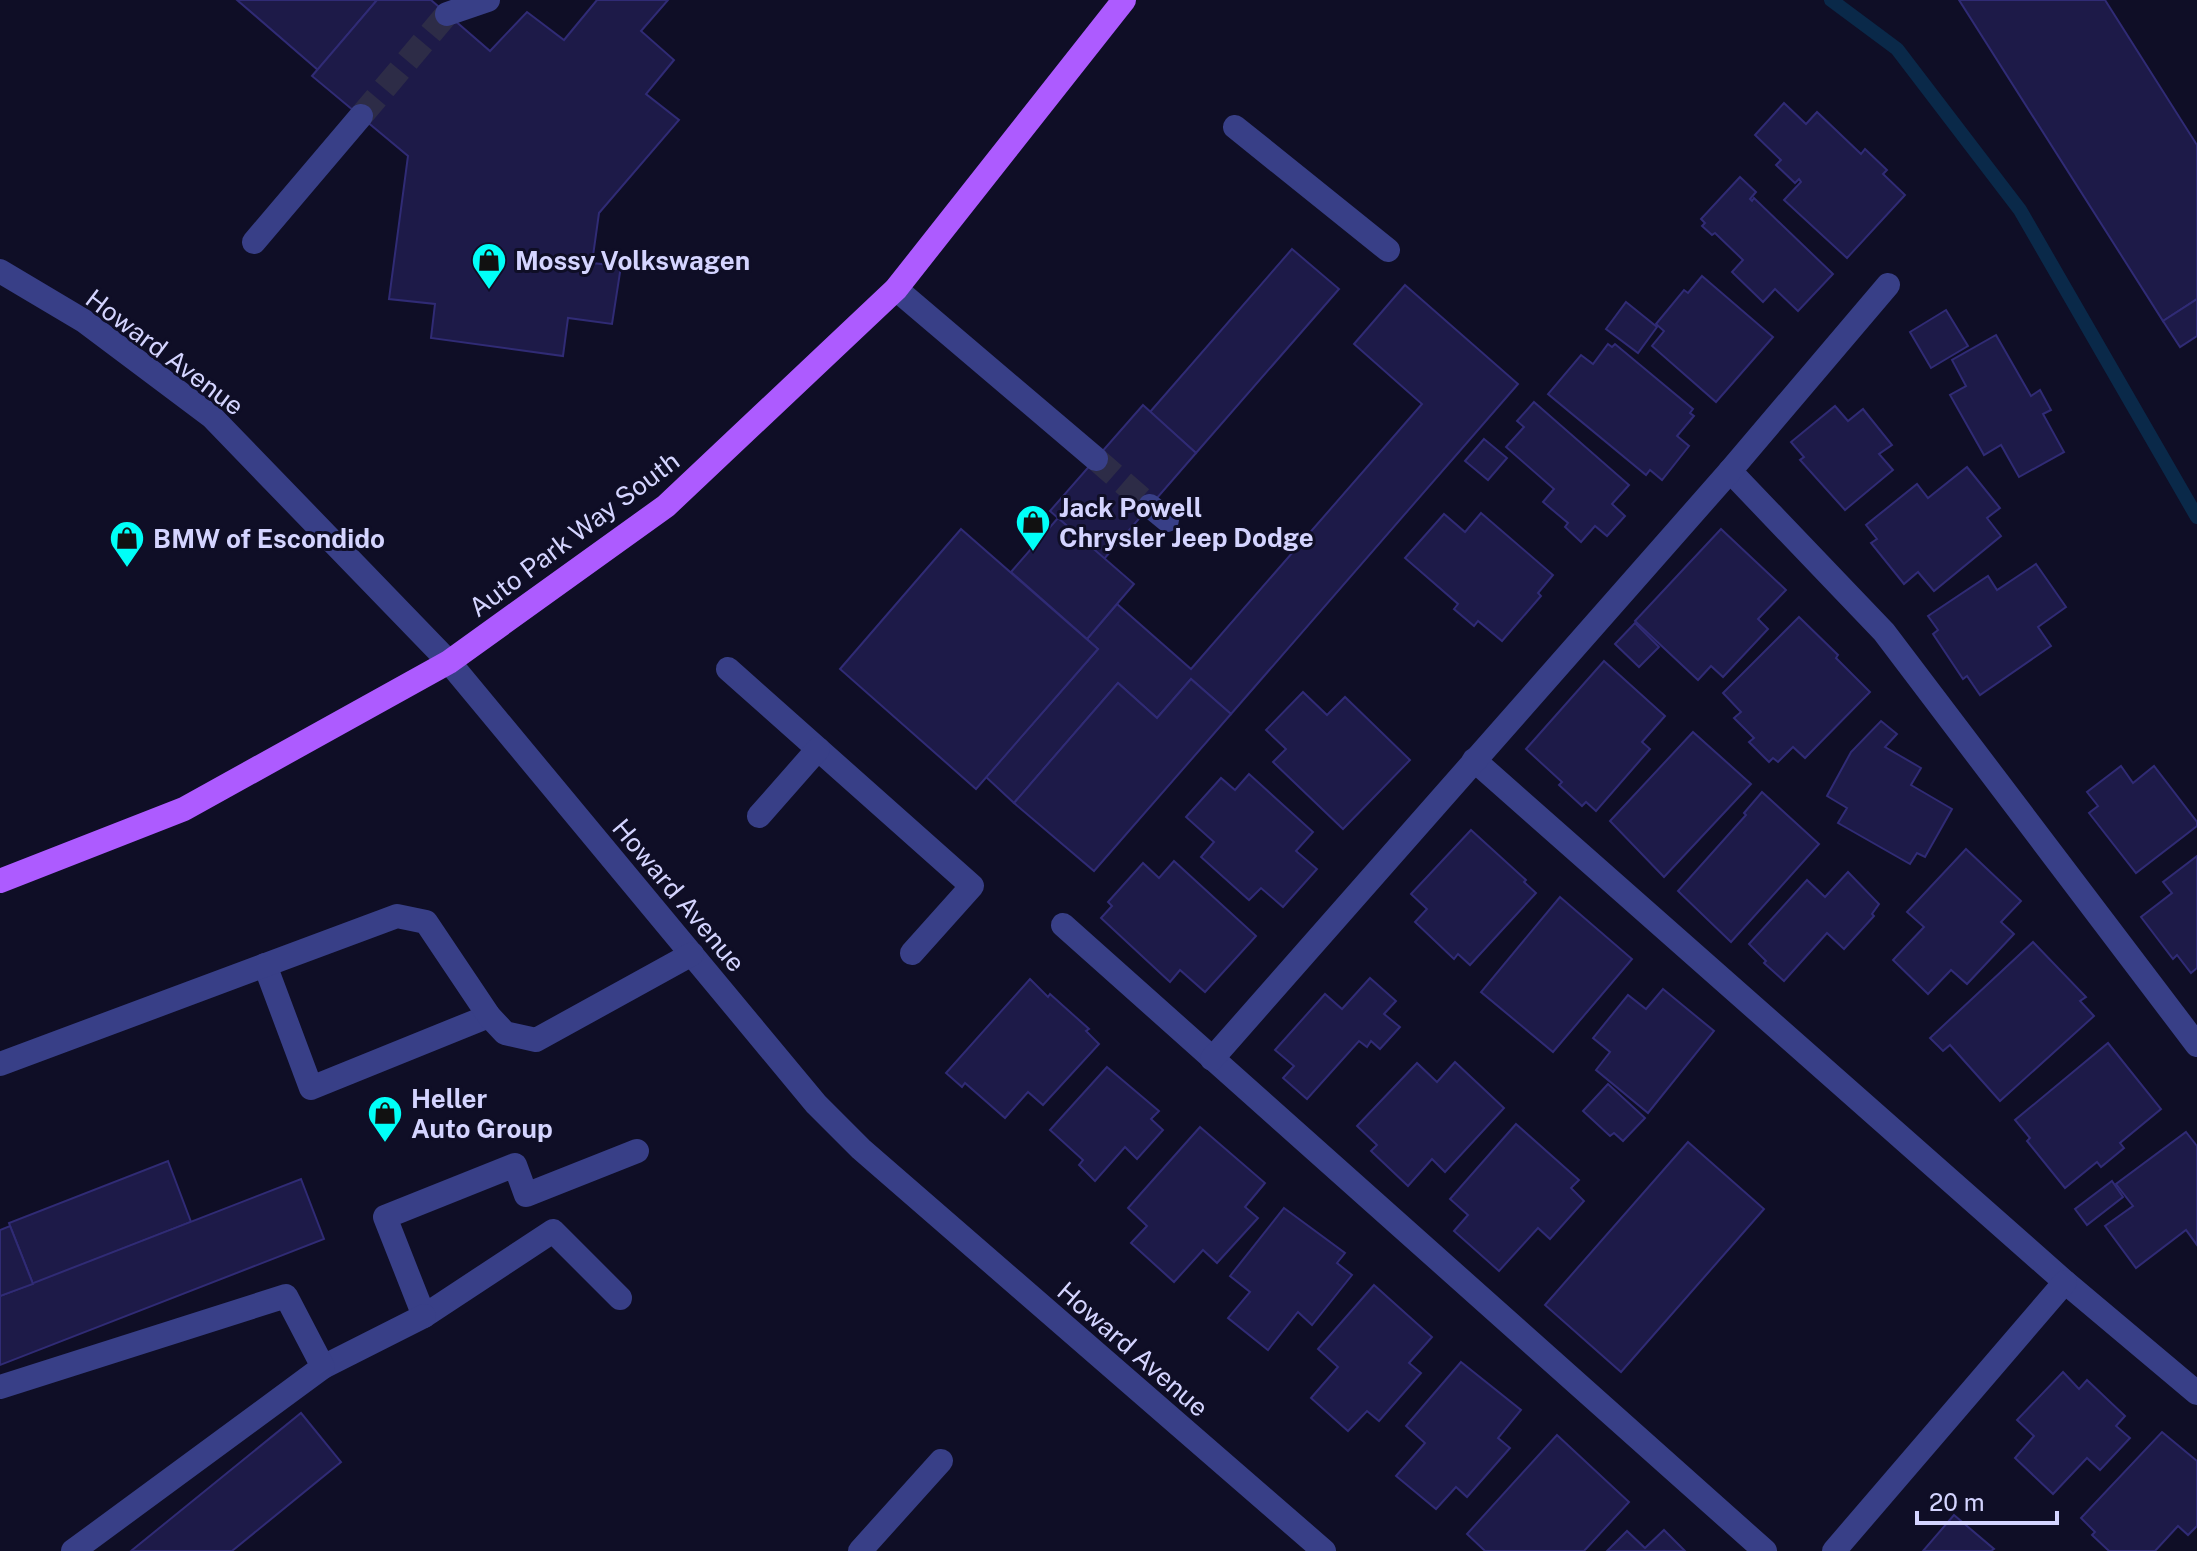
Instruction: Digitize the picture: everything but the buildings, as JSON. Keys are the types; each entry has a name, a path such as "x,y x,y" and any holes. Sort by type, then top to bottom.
{"main road":[{"name":"Auto Park Way South","path":"0,881 184,809 449,662 666,506 896,289 1124,0"}],"street":[{"path":"447,14 488,0"},
{"path":"254,242 361,116"},
{"path":"1235,127 1388,250"},
{"name":"Howard Avenue","path":"0,271 84,321 212,417 449,662 816,1104 861,1149 1324,1551"},
{"path":"1212,1059 1730,471 1888,285"},
{"path":"896,289 1096,459"},
{"path":"1730,471 1884,632 2197,1045"},
{"path":"728,669 972,886 912,953"},
{"path":"759,816 818,749"},
{"path":"1474,760 2065,1282 2197,1393"},
{"path":"0,1064 397,916 426,922 489,1016 505,1033 536,1040 692,954"},
{"path":"1063,925 1765,1551"},
{"path":"265,965 311,1088 489,1016"},
{"path":"424,1316 385,1217 515,1165 526,1195 637,1151"},
{"path":"73,1551 323,1367 424,1316 553,1231 620,1298"},
{"path":"1834,1551 2065,1282"},
{"path":"0,1387 286,1296 323,1367"},
{"path":"860,1551 941,1461"}],"waterway":[{"path":"1831,0 1897,49 2020,210 2197,517"}],"tunnel":[{"path":"361,116 447,14"},
{"path":"1096,459 1150,506"}],"place":[{"name":"Mossy Volkswagen","path":"489,291"},
{"name":"Jack Powell Chrysler Jeep Dodge","path":"1033,553"},
{"name":"BMW of Escondido","path":"127,569"},
{"name":"Heller Auto Group","path":"385,1144"}]}
